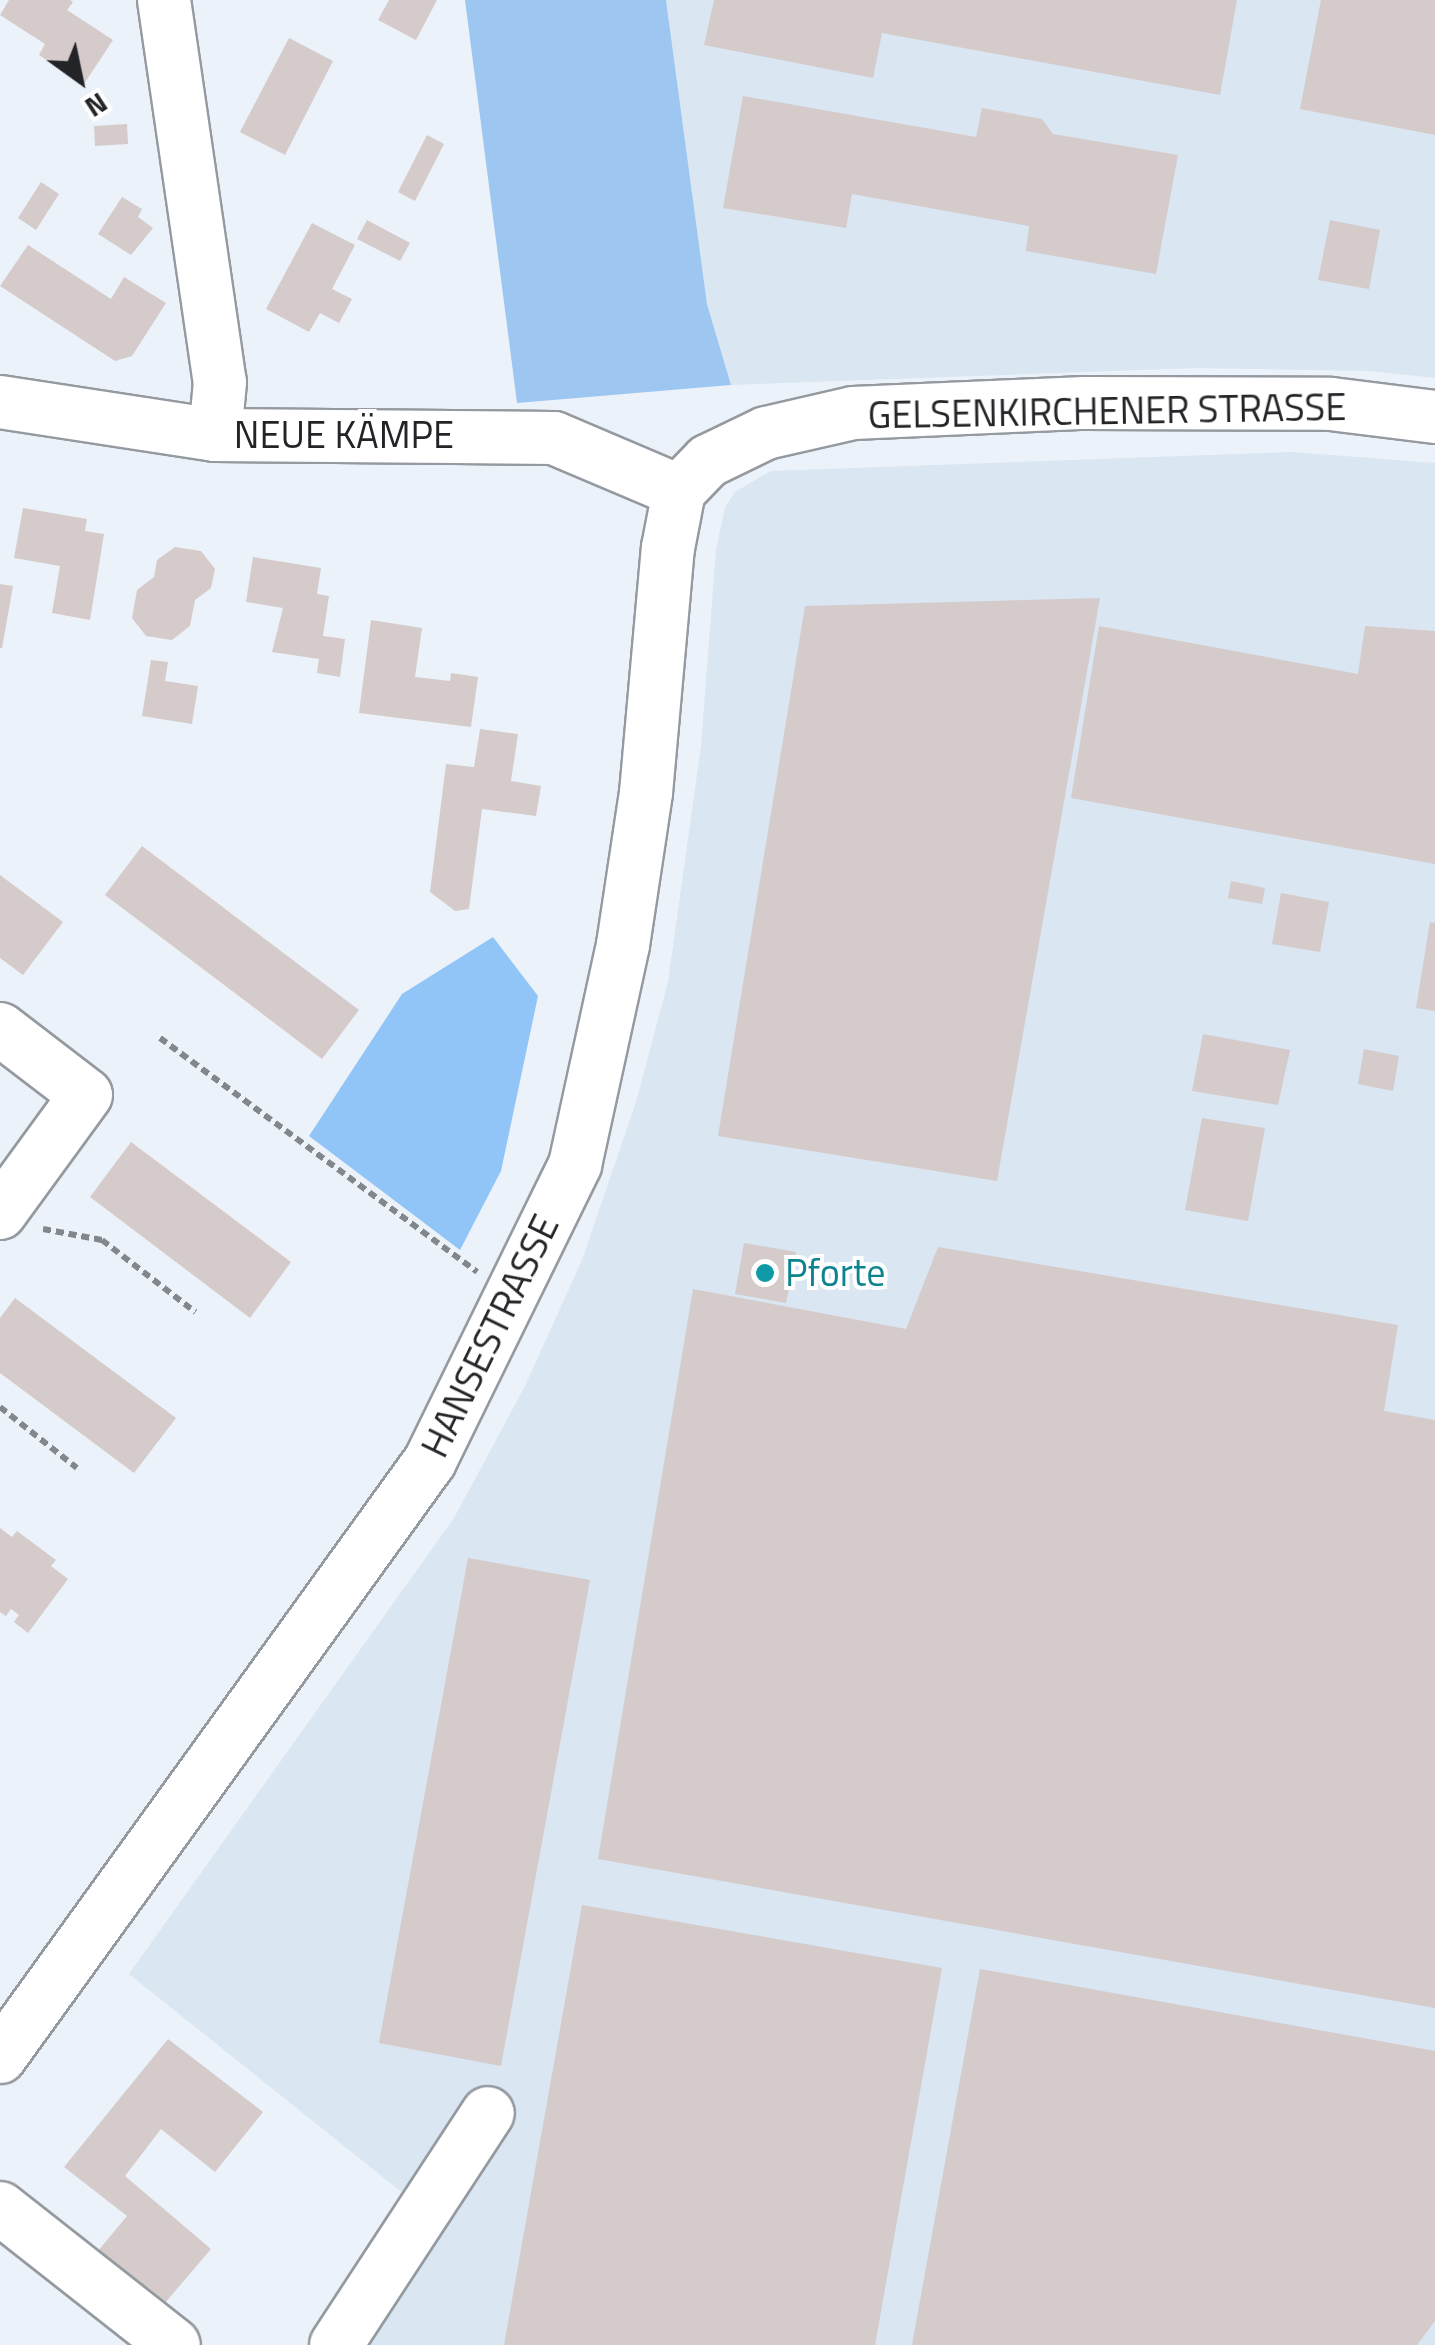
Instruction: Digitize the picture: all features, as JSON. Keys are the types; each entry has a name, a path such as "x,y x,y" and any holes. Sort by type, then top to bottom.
{"street":[{"path":"164,0 220,382 215,435"},
{"name":"NEUE KÄMPE","path":"0,402 215,435 554,438 679,491"},
{"name":"GELSENKIRCHENER STRASSE","path":"679,491 708,461 766,433 853,413 1085,403 1314,404 1435,417"},
{"name":"HANSESTRASSE","path":"0,2057 430,1462 575,1165 626,926 646,792 668,548 679,491"},
{"path":"0,1029 86,1095 4,1208"},
{"path":"336,2345 488,2113"},
{"path":"0,2208 174,2345"}],"path":[{"path":"160,1038 486,1278"},
{"path":"4,1208 48,1233 102,1240 195,1312"},
{"path":"0,1407 77,1468"}],"shaded area":[{"path":"465,0 666,0 707,304 731,385 517,403"},
{"path":"666,0 1435,0 1435,378 1370,371 1196,368 731,385 707,304"},
{"path":"1292,452 1435,463 1435,2345 308,2345 404,2194 129,1974 454,1518 524,1388 582,1260 636,1102 668,982 701,746 716,550 725,507 735,492 771,471"},
{"path":"493,937 538,996 501,1171 460,1250 309,1136 402,994"}],"building":[{"path":"9,0 70,0 73,2 67,10 113,40 84,84 39,55 45,44 0,15"},
{"path":"389,0 437,0 416,40 378,20"},
{"path":"714,0 1237,0 1220,95 882,33 873,78 704,45"},
{"path":"1321,0 1435,0 1435,135 1300,109"},
{"path":"289,38 333,61 285,155 240,132"},
{"path":"743,96 976,137 982,108 1042,119 1053,134 1178,155 1156,274 1026,251 1029,226 852,194 846,228 723,208"},
{"path":"127,124 128,144 95,146 94,126"},
{"path":"427,135 444,144 415,201 398,192"},
{"path":"41,182 59,194 36,230 18,218"},
{"path":"122,197 142,209 138,217 153,228 131,255 98,234"},
{"path":"367,220 410,243 400,261 357,239"},
{"path":"1330,220 1380,230 1369,289 1318,280"},
{"path":"312,223 355,245 332,289 352,299 339,323 320,313 309,332 266,309"},
{"path":"28,245 111,299 124,277 166,303 132,356 115,361 0,286"},
{"path":"23,508 87,519 85,531 104,534 90,620 52,613 60,566 14,558"},
{"path":"175,547 201,551 215,569 211,588 195,600 190,626 172,640 146,636 132,618 137,590 154,577 157,560"},
{"path":"253,557 321,568 317,594 329,596 323,636 345,639 340,677 317,673 319,659 272,652 283,608 246,602"},
{"path":"0,584 13,586 2,648 0,648"},
{"path":"1100,598 997,1181 718,1136 805,606"},
{"path":"371,620 422,628 415,677 450,681 451,673 478,677 471,727 359,713"},
{"path":"1099,626 1358,674 1365,626 1435,631 1435,864 1071,798"},
{"path":"151,660 168,662 165,681 198,686 192,724 142,716"},
{"path":"480,729 518,734 511,781 541,786 536,816 482,809 469,909 455,911 430,892 446,764 474,767"},
{"path":"142,846 359,1010 322,1059 105,895"},
{"path":"0,875 63,922 23,975 0,958"},
{"path":"1231,881 1265,888 1262,904 1228,898"},
{"path":"1281,893 1329,902 1320,952 1272,944"},
{"path":"1430,922 1435,923 1435,1011 1416,1008"},
{"path":"1203,1034 1290,1050 1278,1105 1192,1091"},
{"path":"1364,1049 1399,1056 1393,1091 1358,1084"},
{"path":"1202,1118 1265,1128 1248,1221 1185,1210"},
{"path":"131,1142 291,1262 250,1318 90,1197"},
{"name":"Pforte","path":"744,1243 796,1252 786,1303 735,1294"},
{"path":"938,1247 1398,1325 1384,1411 1435,1420 1435,2008 598,1859 693,1289 906,1329"},
{"path":"15,1298 176,1418 134,1473 0,1373 0,1318"},
{"path":"0,1528 12,1537 17,1531 56,1560 51,1566 68,1579 28,1633 14,1622 19,1615 11,1609 6,1616 0,1612"},
{"path":"468,1558 590,1580 501,2066 379,2043"},
{"path":"582,1905 942,1968 875,2345 504,2345"},
{"path":"980,1969 1435,2051 1435,2321 1417,2345 912,2345"},
{"path":"168,2039 263,2112 215,2172 161,2129 125,2176 211,2249 153,2317 88,2263 127,2216 64,2167"}],"place":[{"name":"Pforte","path":"765,1273"}]}
